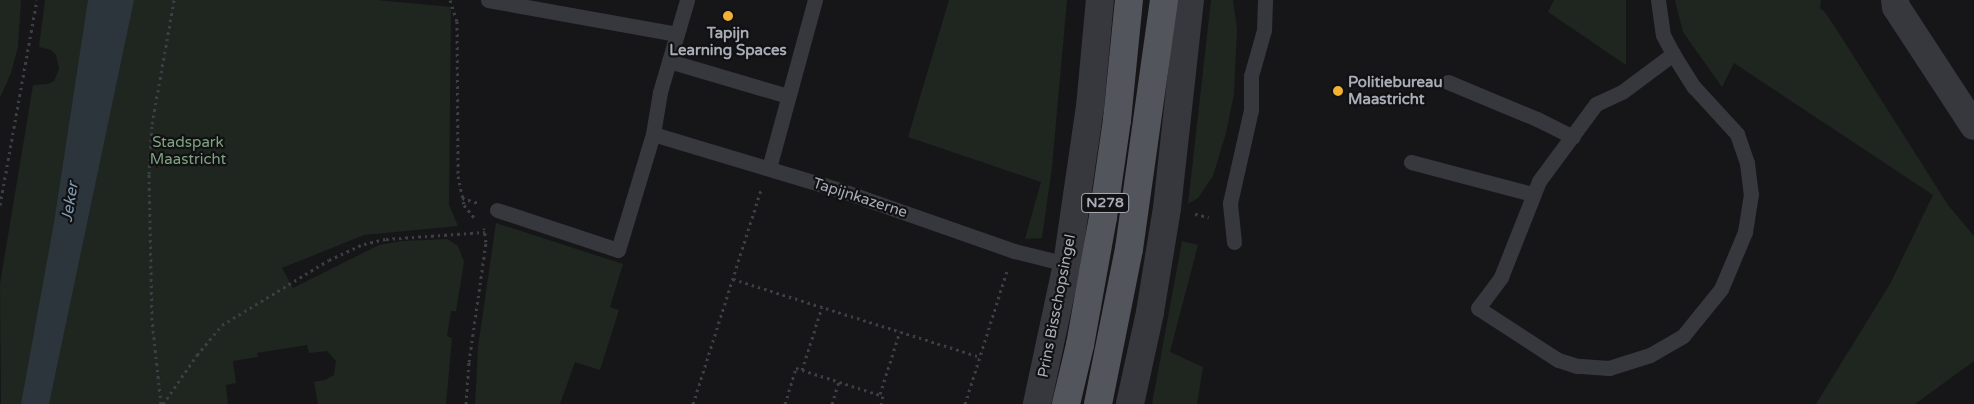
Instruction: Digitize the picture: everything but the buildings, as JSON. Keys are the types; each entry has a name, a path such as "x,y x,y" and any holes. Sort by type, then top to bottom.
{"main road":[{"name":"Prins Bisschopsingel","path":"1066,404 1084,326 1103,217 1117,120 1129,0"},
{"name":"N278","path":"1098,404 1128,257 1166,3"}],"street":[{"name":"Prins Bisschopsingel","path":"1037,404 1066,264 1090,107 1100,0"},
{"path":"1130,404 1146,329 1167,208 1190,0"},
{"path":"1894,0 1896,7 1974,126"}],"lane":[{"path":"488,0 677,34"},
{"path":"497,210 618,250 653,134 660,92 687,0"},
{"path":"768,168 815,0"},
{"path":"1234,242 1230,203 1252,105 1251,76 1264,30 1265,0"},
{"path":"1658,0 1663,35 1673,54 1694,86 1736,134 1747,163 1751,194 1745,232 1734,262 1720,289 1683,336 1650,355 1609,368 1577,366 1558,360 1478,308 1501,277 1532,194 1539,181 1596,104 1622,92 1673,54"},
{"path":"669,61 788,96"},
{"path":"1448,82 1537,119 1573,137"},
{"name":"Tapijnkazerne","path":"653,134 768,168 1014,251 1066,264"},
{"path":"1411,162 1532,194"}],"path":[{"path":"0,205 37,0"},
{"path":"162,404 152,320 149,174 155,105 174,0"},
{"path":"450,0 457,21 460,186 464,205 485,232 486,242 468,362 466,404"},
{"path":"693,404 768,168"},
{"path":"1167,208 1231,221"},
{"path":"162,404 197,355 222,325 329,260 364,244 386,239 485,232"},
{"path":"965,404 1014,251"},
{"path":"733,279 980,357"},
{"path":"802,370 822,307"},
{"path":"880,394 900,331"},
{"path":"785,404 796,368 880,394 883,396 881,404"},
{"path":"832,404 839,381"}],"green space":[{"path":"0,0 21,0 18,47 11,73 0,98"},
{"name":"Stadspark Maastricht","path":"45,0 377,0 451,7 449,205 458,226 364,235 282,268 293,288 379,245 402,241 447,239 458,246 464,262 456,311 451,311 447,336 452,338 446,404 318,404 314,382 325,380 334,375 336,361 327,351 309,353 307,345 257,353 258,357 233,361 236,383 226,385 228,404 1,404 0,284 33,85 48,84 54,81 59,69 56,55 51,50 39,47"},
{"path":"949,0 1067,0 1052,167 1042,238 1025,239 1041,182 908,137"},
{"path":"1211,0 1233,0 1237,29 1234,94 1226,133 1213,176 1198,198 1188,204"},
{"path":"1554,0 1626,0 1626,65 1548,12"},
{"path":"1675,0 1821,0 1820,9 1824,11 1835,27 1948,205 1974,236 1974,361 1915,404 1816,404 1890,284 1933,195 1734,63 1722,87 1683,32"},
{"path":"496,223 623,264 610,307 619,310 600,370 575,362 560,404 475,404 478,347"},
{"path":"1182,241 1198,245 1170,352 1203,367 1197,404 1152,404"}],"water":[{"name":"Jeker","path":"88,0 134,0 49,404 21,404 54,223"}],"place":[{"name":"Tapijn Learning Spaces","path":"728,16"},
{"name":"Politiebureau Maastricht","path":"1338,91"}]}
